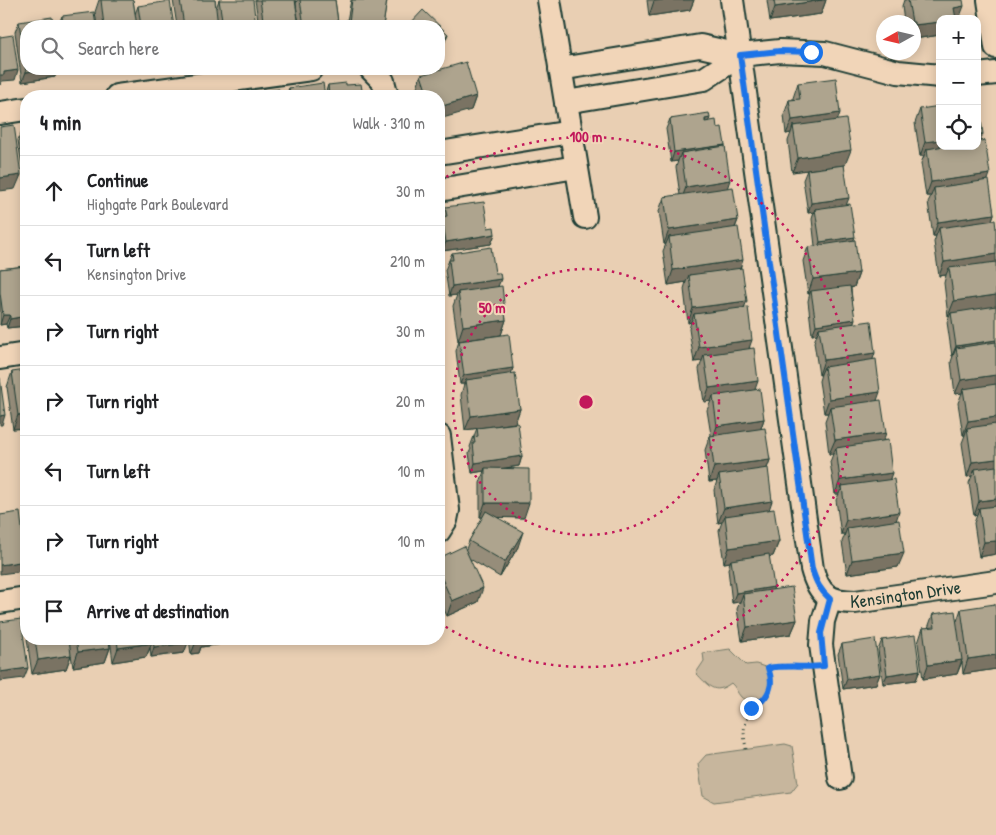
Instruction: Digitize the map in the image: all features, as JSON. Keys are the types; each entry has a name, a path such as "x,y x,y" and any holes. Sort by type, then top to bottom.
{"street":[{"path":"549,0 585,217"},
{"name":"Kensington Drive","path":"732,0 815,582 830,599 842,602 855,602 996,582"},
{"path":"990,0 996,48"},
{"path":"560,68 700,46 740,55 780,51 818,52 898,72 936,76"},
{"path":"652,53 657,87"},
{"path":"566,102 704,79 740,55"},
{"path":"981,75 996,73"},
{"path":"160,90 268,75"},
{"path":"376,75 382,81 385,90"},
{"path":"0,113 20,110"},
{"path":"445,152 570,132"},
{"path":"445,189 576,167"},
{"path":"0,358 20,355"},
{"path":"445,485 448,510 445,522"},
{"path":"0,602 20,599"},
{"path":"830,599 821,633 840,778"}],"path":[{"path":"746,749 744,737 745,726 751,708 750,701 762,701 770,692 772,678 768,668 824,666"}],"shaded area":[{"path":"730,649 746,665 756,664 768,668 772,678 768,697 751,702 744,700 731,683 716,689 708,685 696,673 704,661 703,653"},
{"path":"785,744 792,746 798,783 791,792 714,802 703,796 698,764 706,755"}],"building":[{"path":"101,0 133,0 136,20 103,20"},
{"path":"180,0 215,0 217,20 183,20"},
{"path":"219,0 253,0 255,20 222,20"},
{"path":"260,0 295,0 298,20 263,20"},
{"path":"300,0 335,0 338,20 303,20"},
{"path":"352,0 387,0 384,20 349,20"},
{"path":"774,0 822,0 775,7"},
{"path":"908,0 963,0 964,6 954,8 955,15 936,15 936,22 921,24 921,15 911,15"},
{"path":"170,1 173,20 140,20 138,6"},
{"path":"423,10 433,20 414,20"},
{"path":"94,12 95,20 62,20 62,16"},
{"path":"52,17 52,20 32,20"},
{"path":"13,35 18,70 4,72 4,75 0,75 0,37"},
{"path":"466,62 476,96 445,105 445,90 426,90 421,75 445,75 445,68"},
{"path":"836,78 840,113 792,120 789,100 800,99 798,83"},
{"path":"323,83 324,90 289,90 289,88"},
{"path":"361,84 362,90 328,90 328,85"},
{"path":"936,107 936,141 925,142 920,109"},
{"path":"709,113 710,118 705,119 705,122 716,120 717,128 722,127 725,145 674,152 670,119"},
{"path":"846,119 851,150 798,158 793,126"},
{"path":"14,125 20,175 0,178 0,127"},
{"path":"985,140 990,174 931,182 927,149 936,147 936,150 981,150 981,141"},
{"path":"725,146 730,180 686,187 681,153"},
{"path":"844,165 849,198 811,203 807,170"},
{"path":"989,180 994,214 938,222 934,188"},
{"path":"733,187 738,220 669,230 664,197"},
{"path":"484,202 488,228 494,227 495,234 446,242 445,216 447,216 445,207"},
{"path":"850,204 855,237 820,242 815,209"},
{"path":"995,220 996,254 944,262 939,228"},
{"path":"738,227 743,260 673,270 669,237"},
{"path":"855,240 859,273 813,279 808,247"},
{"path":"491,247 495,273 500,273 501,279 452,286 449,260 453,260 452,253"},
{"path":"996,262 996,295 954,301 949,268"},
{"path":"20,267 20,317 10,319 10,315 3,315 0,293 0,269"},
{"path":"742,268 747,301 693,308 689,275"},
{"path":"502,286 506,320 463,326 458,292"},
{"path":"850,286 855,319 816,325 811,291"},
{"path":"996,306 996,340 956,346 951,313"},
{"path":"748,307 752,340 699,347 694,314"},
{"path":"871,321 875,353 824,360 819,328"},
{"path":"509,334 513,368 464,375 459,341"},
{"path":"996,342 996,375 961,380 956,348"},
{"path":"754,348 758,381 709,388 704,355"},
{"path":"876,359 880,392 829,399 824,367"},
{"path":"20,371 20,415 18,415 12,372"},
{"path":"515,373 520,409 471,416 466,380"},
{"path":"0,378 5,415 0,416"},
{"path":"996,384 996,417 968,421 963,389"},
{"path":"760,389 764,419 717,426 713,396"},
{"path":"881,400 886,433 835,440 830,407"},
{"path":"518,423 522,456 475,463 473,443 475,443 474,437 478,436 477,428"},
{"path":"996,424 996,459 972,462 967,428"},
{"path":"765,428 770,460 714,467 710,436"},
{"path":"888,440 892,473 840,480 836,448"},
{"path":"996,466 996,499 979,501 975,469"},
{"path":"485,468 529,469 529,503 485,503"},
{"path":"768,468 772,501 724,508 719,475"},
{"path":"894,479 899,512 846,520 842,486"},
{"path":"996,506 996,541 984,542 979,508"},
{"path":"774,509 779,541 729,548 725,516"},
{"path":"486,511 523,532 505,562 469,541"},
{"path":"20,512 20,562 0,565 0,515"},
{"path":"899,520 904,553 852,560 847,528"},
{"path":"464,546 483,588 452,601 445,585 445,555"},
{"path":"769,554 774,587 736,593 731,560"},
{"path":"792,587 797,620 747,627 743,594"},
{"path":"995,604 996,655 968,659 961,609"},
{"path":"955,611 962,660 928,665 923,628 935,627 933,614"},
{"path":"20,619 20,645 25,645 28,668 0,672 0,622"},
{"path":"915,635 920,670 887,675 882,640"},
{"path":"875,639 880,674 847,679 842,644"},
{"path":"36,645 70,645 71,655 38,660"},
{"path":"77,645 110,645 110,648 78,652"},
{"path":"118,645 138,645 118,648"},
{"path":"154,645 171,645 154,647"}],"route":[{"path":"751,708 750,701 762,701 770,692 772,678 768,668 824,666 821,633 830,599 815,582 812,569 740,55 780,51 811,52"}]}
